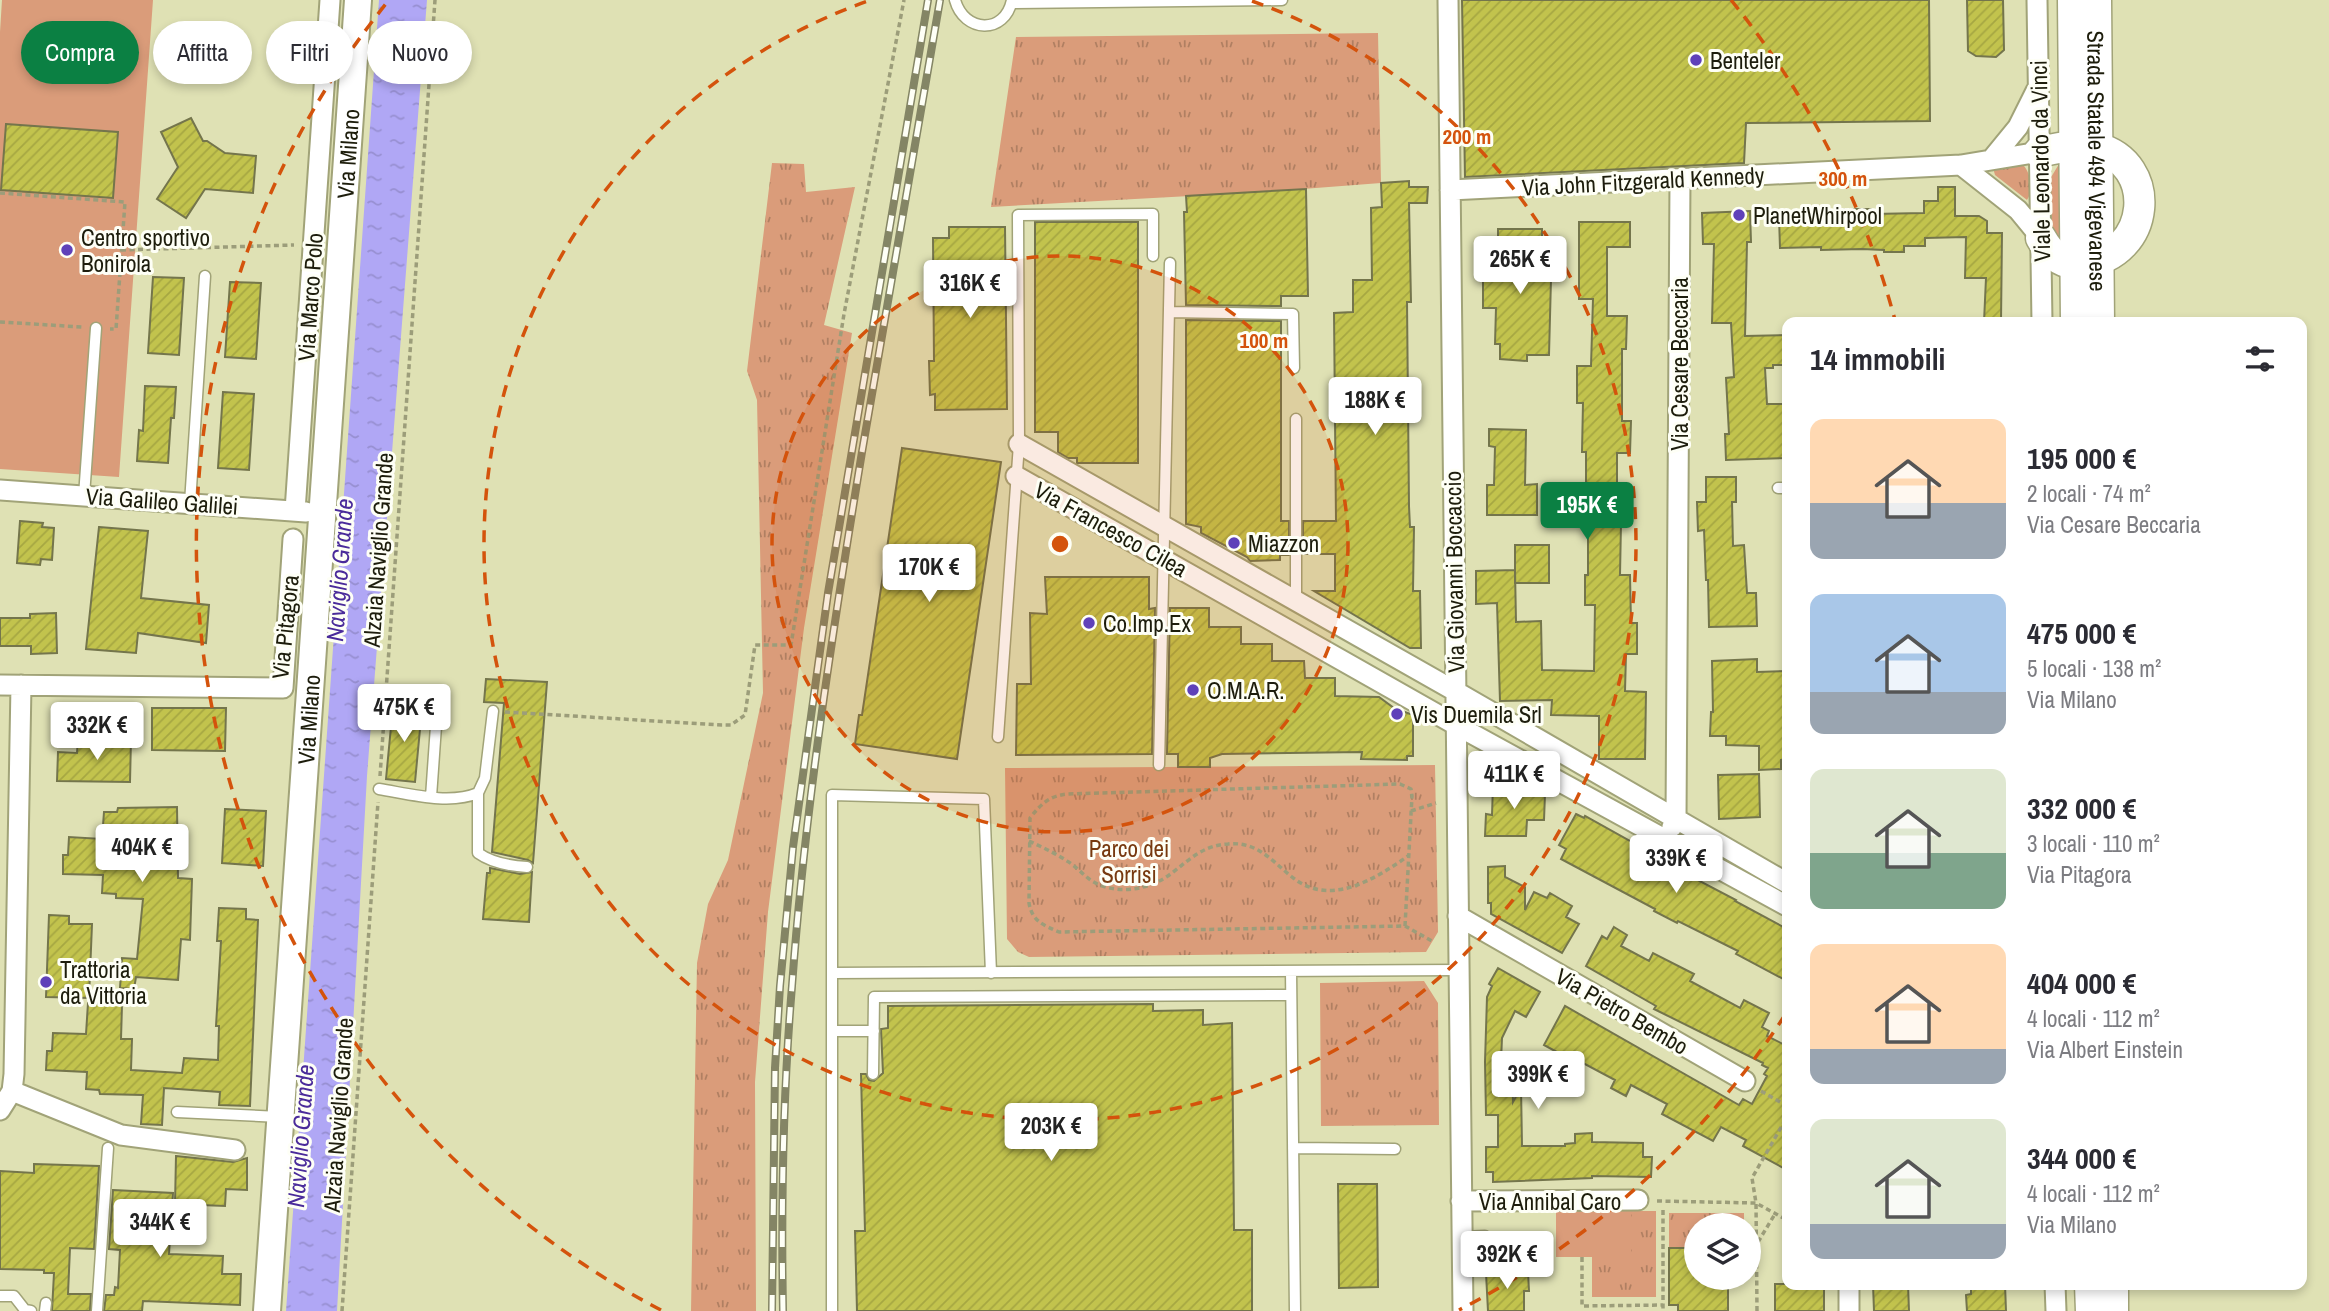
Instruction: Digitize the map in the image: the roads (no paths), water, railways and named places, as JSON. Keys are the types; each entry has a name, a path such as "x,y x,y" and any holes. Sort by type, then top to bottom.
{"main road":[{"name":"Via Milano","path":"267,1311 358,0"},
{"name":"Strada Statale 494 Vigevanese","path":"2073,0 2086,146"},
{"name":"Strada Statale 494 Vigevanese","path":"2096,0 2086,146 2087,263 2098,317"},
{"path":"2039,152 2086,146 2115,156 2129,171 2140,199 2138,219 2130,237 2116,252 2087,263 2057,259 2041,237"},
{"name":"Strada Statale 494 Vigevanese","path":"2077,317 2087,263"},
{"path":"2090,1290 2091,1311"},
{"path":"2113,1290 2113,1311"}],"street":[{"name":"Via Marco Polo","path":"295,511 330,0"},
{"name":"Via Giovanni Boccaccio","path":"1448,0 1463,1311"},
{"name":"Viale Leonardo da Vinci","path":"2037,0 2042,317"},
{"path":"1991,160 2018,127 2038,85"},
{"name":"Via John Fitzgerald Kennedy","path":"1450,190 1961,164 2039,152"},
{"path":"1961,164 2018,209 2041,237"},
{"name":"Via Cesare Beccaria","path":"1666,840 1676,818 1679,180"},
{"name":"Via Francesco Cilea","path":"1019,444 1782,880"},
{"name":"Via Francesco Cilea","path":"1016,475 1456,725 1782,903"},
{"name":"Via Galileo Galilei","path":"0,490 324,513"},
{"name":"Via Pitagora","path":"0,685 283,688 293,539"},
{"path":"0,1110 12,1091 21,685"},
{"name":"Via Pietro Bembo","path":"1458,916 1745,1081"},
{"path":"12,1091 121,1135 235,1150"},
{"name":"Via Annibal Caro","path":"1461,1201 1638,1200"},
{"path":"1849,1290 1849,1311"},
{"path":"2055,1290 2056,1311"}],"lane":[{"path":"955,0 962,16 978,25 996,23 1009,12 1012,2 1282,0"},
{"path":"1019,444 1018,215 1153,214 1153,256"},
{"path":"1159,765 1170,263"},
{"path":"190,503 205,276"},
{"path":"1169,312 1293,314 1294,368"},
{"path":"84,496 96,328"},
{"path":"1296,419 1296,603"},
{"name":"Via Francesco Cilea","path":"1016,475 1019,444"},
{"path":"998,737 1016,475"},
{"path":"493,711 485,778 478,793 478,853 486,859 527,867"},
{"path":"431,797 436,726"},
{"path":"379,789 431,797 466,798 478,793"},
{"path":"832,1311 832,795 984,799 991,972"},
{"path":"832,973 1458,970"},
{"path":"1291,971 1295,1311"},
{"path":"873,1074 874,997 1291,995"},
{"path":"832,1031 874,1031"},
{"path":"177,1112 281,1118"},
{"path":"97,1311 108,1148"},
{"path":"1293,1148 1395,1149"},
{"path":"1462,1237 1485,1236"},
{"path":"0,1296 14,1296 25,1310 31,1311"}],"water":[{"path":"379,0 427,0 425,21 378,21"},
{"name":"Naviglio Grande","path":"373,84 421,84 367,776 337,1311 286,1311"}],"railway":[{"path":"772,1311 775,1068 793,847 828,593 928,0"},
{"path":"783,1311 783,1189 789,1027 812,785 862,452 940,0"}],"place":[{"name":"Benteler","path":"1696,60"},
{"name":"PlanetWhirpool","path":"1739,215"},
{"name":"Centro sportivo Bonirola","path":"67,250"},
{"name":"Miazzon","path":"1234,543"},
{"name":"Co.Imp.Ex","path":"1089,623"},
{"name":"O.M.A.R.","path":"1193,690"},
{"name":"Vis Duemila Srl","path":"1397,714"},
{"name":"Trattoria da Vittoria","path":"46,982"}],"park label":[{"name":"Parco dei Sorrisi","path":"1129,861"}]}
